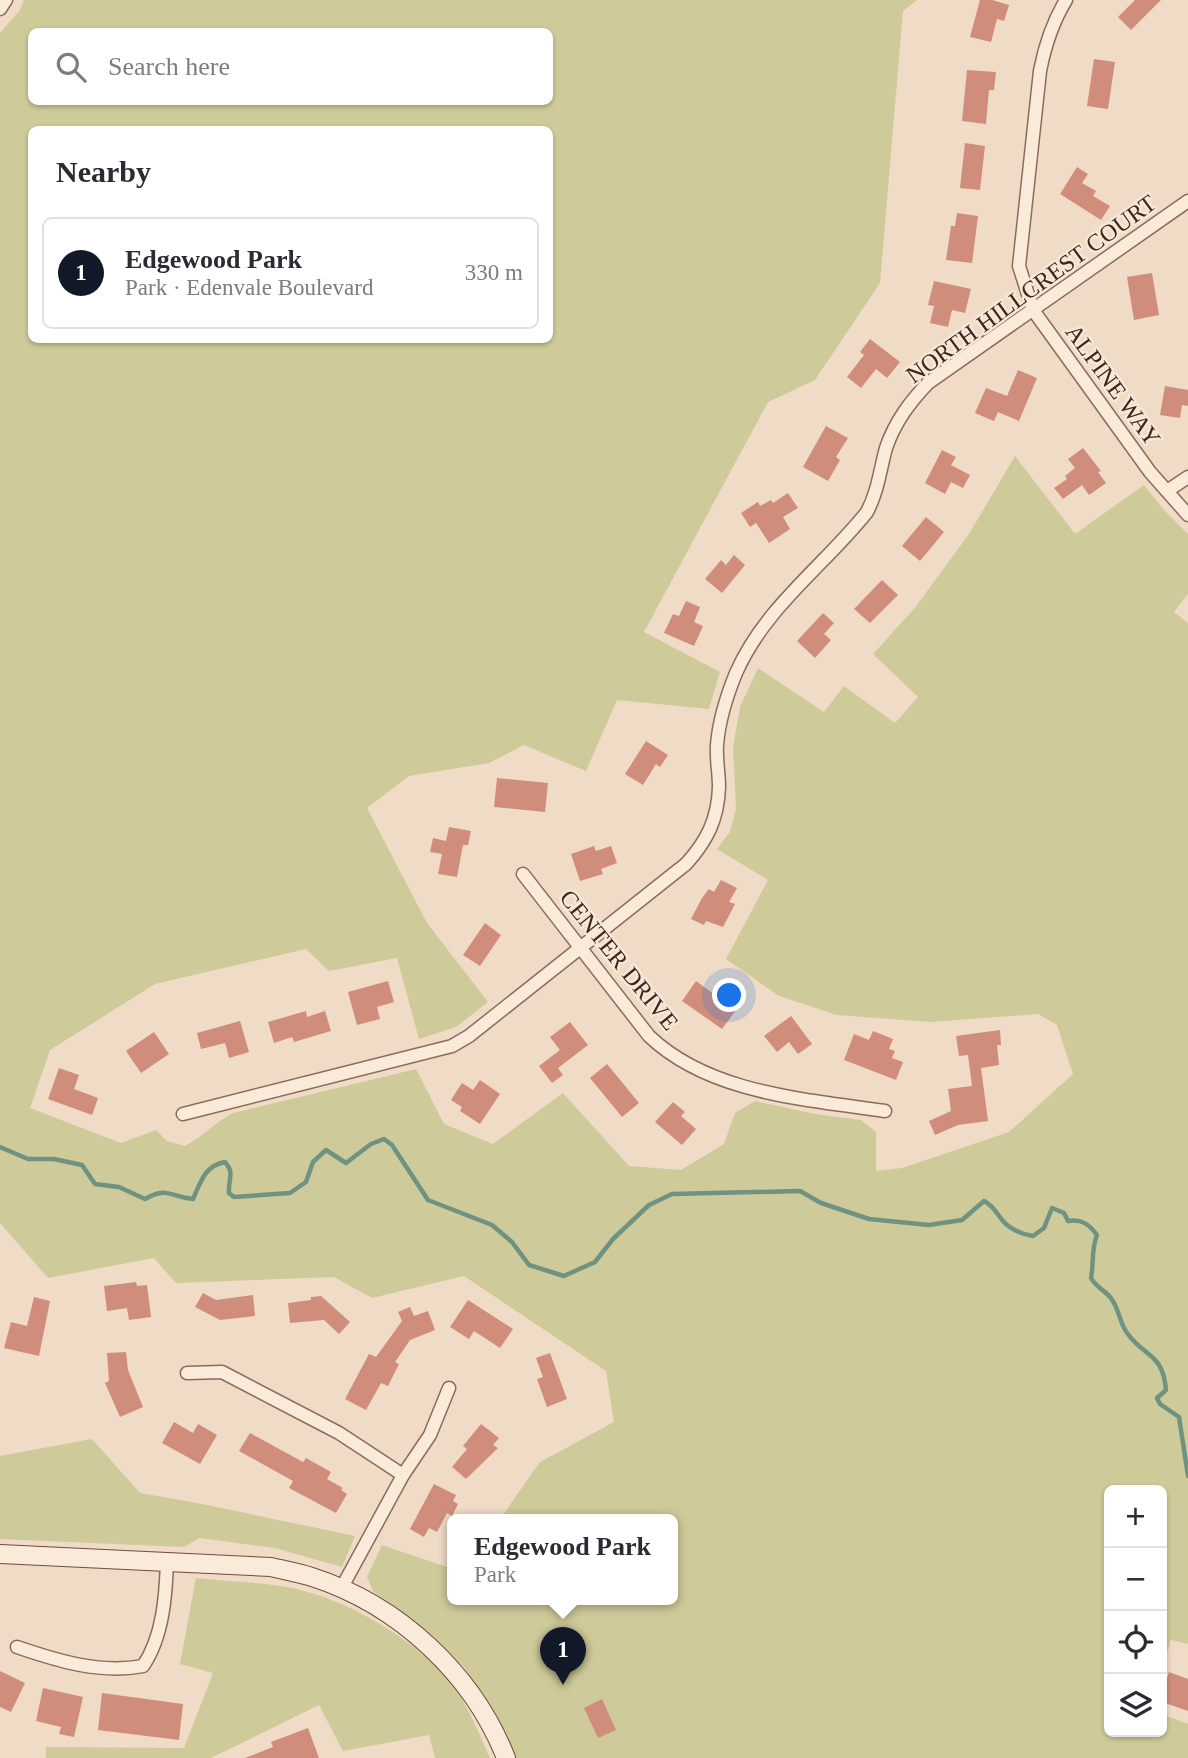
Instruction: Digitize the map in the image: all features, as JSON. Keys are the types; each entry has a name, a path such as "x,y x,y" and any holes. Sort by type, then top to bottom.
{"street":[{"path":"0,9 6,0"},
{"name":"ALPINE WAY","path":"1066,0 1055,17 1045,43 1040,71 1019,266 1033,310 1137,455 1188,514"},
{"name":"NORTH HILLCREST COURT","path":"183,1114 452,1046 469,1036 686,864 710,831 717,812 717,746 728,694 752,641 776,610 867,512 876,494 886,449 895,425 910,402 928,383 1188,201"},
{"path":"1167,491 1188,477"},
{"name":"CENTER DRIVE","path":"523,874 649,1036 666,1052 684,1063 761,1091 885,1111"},
{"path":"187,1373 222,1372 339,1433 403,1475"},
{"path":"341,1589 403,1475 430,1435 449,1388"},
{"path":"0,1553 271,1567 313,1577 391,1616 434,1651 457,1674 482,1710 506,1758"},
{"path":"18,1647 62,1662 92,1667 122,1670 143,1666 149,1658 158,1631 167,1560"}],"shaded area":[{"path":"24,0 917,0 903,11 880,283 815,380 768,402 644,632 720,672 709,709 617,700 586,771 524,745 489,763 409,776 367,808 427,923 488,1002 456,1027 419,1039 397,958 329,971 306,949 155,984 50,1050 30,1108 121,1143 156,1130 167,1141 185,1146 233,1113 416,1069 444,1124 493,1144 563,1093 629,1166 681,1170 724,1144 735,1113 755,1101 815,1114 861,1120 876,1132 876,1171 902,1168 1009,1132 1073,1074 1057,1025 1038,1014 930,1022 837,1015 779,996 726,959 768,880 717,849 730,832 736,809 733,747 740,707 758,668 824,712 844,686 895,723 918,697 873,654 914,609 969,534 1015,456 1075,534 1144,485 1188,534 1188,594 1174,612 1188,623 1188,1644 1171,1640 1167,1652 1167,1485 1104,1485 1104,1737 1167,1737 1167,1716 1188,1724 1188,1758 515,1758 489,1704 464,1667 434,1637 373,1591 367,1577 382,1545 447,1567 447,1605 678,1605 678,1514 504,1514 540,1462 614,1422 606,1371 464,1276 372,1298 334,1277 176,1283 154,1258 48,1278 0,1223 0,33 20,10"},
{"path":"92,1439 140,1493 355,1536 342,1567 275,1548 200,1538 184,1547 0,1539 0,1456"},
{"path":"196,1578 302,1590 347,1607 390,1630 428,1659 451,1682 470,1714 490,1758 435,1758 429,1735 343,1751 319,1705 211,1758 46,1758 46,1747 184,1748 213,1673 180,1664"}],"building":[{"path":"980,0 1009,5 1004,21 997,19 991,42 970,37"},
{"path":"1135,0 1161,0 1131,30 1118,17"},
{"path":"1094,59 1115,62 1108,109 1087,106"},
{"path":"967,70 996,72 994,90 989,90 986,124 962,121"},
{"path":"965,143 985,146 980,190 960,188"},
{"path":"1077,167 1088,174 1082,183 1096,191 1093,196 1110,206 1101,220 1060,194"},
{"path":"957,213 978,216 972,263 946,260 951,226 955,226"},
{"path":"1152,273 1159,315 1134,320 1127,277"},
{"path":"934,281 971,289 965,313 952,310 948,327 930,323 934,306 928,305"},
{"path":"870,339 900,362 887,378 876,369 861,388 847,377 864,355 860,352"},
{"path":"1018,370 1037,378 1019,421 998,412 994,421 975,413 986,388 1007,396"},
{"path":"1165,386 1188,390 1188,406 1182,405 1180,418 1160,415"},
{"path":"826,426 848,438 836,457 840,460 828,481 803,467"},
{"path":"1083,448 1101,471 1098,472 1106,483 1089,495 1082,485 1063,499 1054,488 1067,479 1065,476 1075,468 1068,459"},
{"path":"942,450 956,457 951,465 970,475 963,488 951,482 945,494 925,483"},
{"path":"788,493 798,508 783,517 790,529 769,543 756,523 750,527 741,513 758,502 760,506 771,500 773,503"},
{"path":"926,517 944,532 920,561 902,546"},
{"path":"734,555 745,565 722,593 705,579 721,560 726,565"},
{"path":"882,580 898,595 870,623 854,609"},
{"path":"686,601 700,607 694,622 703,626 694,646 664,633 673,614 679,616"},
{"path":"823,613 834,623 824,634 831,640 815,658 797,641"},
{"path":"646,741 668,755 660,767 656,764 643,785 625,774"},
{"path":"497,778 548,783 545,812 494,807"},
{"path":"449,827 471,831 468,845 463,845 457,877 438,874 442,854 430,852 433,838 446,841"},
{"path":"594,846 596,851 611,846 617,863 601,869 603,874 580,881 571,854"},
{"path":"721,880 737,888 729,902 735,904 723,927 706,921 704,925 691,919 702,898 709,889 714,892"},
{"path":"485,923 501,935 480,966 463,955"},
{"path":"388,981 394,1002 377,1007 380,1019 357,1025 348,992"},
{"path":"696,981 736,1010 722,1029 682,1001"},
{"path":"306,1011 307,1017 325,1011 331,1031 294,1042 292,1037 274,1043 268,1022"},
{"path":"791,1016 812,1044 798,1054 789,1042 777,1052 764,1036"},
{"path":"240,1021 249,1052 229,1058 225,1043 201,1049 197,1033"},
{"path":"570,1022 588,1045 558,1068 563,1075 552,1083 539,1066 560,1050 550,1037"},
{"path":"1000,1030 1001,1045 997,1045 999,1065 981,1068 988,1121 958,1125 935,1135 929,1121 951,1111 948,1089 972,1086 968,1055 959,1056 956,1036"},
{"path":"873,1031 893,1039 889,1049 895,1051 892,1058 903,1062 896,1080 844,1060 854,1034 869,1040"},
{"path":"154,1032 169,1054 141,1073 126,1051"},
{"path":"607,1064 639,1103 622,1117 590,1078"},
{"path":"59,1068 79,1075 74,1089 98,1098 92,1115 48,1099"},
{"path":"480,1080 500,1094 480,1124 460,1111 462,1107 451,1100 462,1083 473,1090"},
{"path":"673,1102 685,1112 681,1116 696,1129 682,1145 655,1122"},
{"path":"136,1282 137,1286 147,1285 151,1317 129,1320 127,1308 107,1311 104,1286"},
{"path":"203,1293 216,1300 253,1295 255,1316 220,1320 195,1307"},
{"path":"321,1296 350,1322 339,1334 324,1320 290,1323 288,1303"},
{"path":"34,1297 50,1301 39,1356 4,1348 11,1322 27,1326"},
{"path":"468,1300 513,1329 500,1348 474,1331 469,1339 450,1327"},
{"path":"410,1307 414,1316 428,1311 435,1330 410,1340 395,1362 399,1364 388,1386 381,1383 366,1410 345,1399 369,1354 376,1357 402,1321 398,1312"},
{"path":"126,1352 128,1370 143,1407 120,1417 105,1383 109,1381 107,1353"},
{"path":"550,1353 567,1399 547,1407 537,1379 543,1377 536,1358"},
{"path":"174,1422 193,1433 198,1424 217,1435 200,1464 162,1443"},
{"path":"481,1424 499,1438 493,1445 498,1448 466,1479 452,1467 467,1449 463,1446"},
{"path":"250,1433 303,1462 306,1458 331,1472 327,1479 343,1488 341,1490 347,1494 336,1513 289,1488 293,1481 239,1451"},
{"path":"434,1484 456,1495 453,1501 458,1504 453,1514 447,1513 437,1532 429,1528 424,1537 410,1529"},
{"path":"0,1671 25,1683 11,1712 0,1707"},
{"path":"1169,1672 1188,1679 1188,1711 1167,1704"},
{"path":"43,1688 83,1697 74,1737 59,1734 61,1727 36,1721"},
{"path":"102,1693 183,1704 179,1740 98,1730"},
{"path":"602,1699 616,1730 598,1738 584,1708"},
{"path":"308,1728 319,1758 245,1758 273,1747 271,1742"}],"waterway":[{"path":"0,1147 28,1159 54,1159 82,1165 95,1184 119,1187 145,1199 159,1193 193,1199 204,1176 218,1164 225,1162 228,1166 229,1193 234,1197 290,1193 306,1182 313,1162 326,1150 346,1163 371,1144 384,1139 392,1145 428,1200 492,1225 512,1242 529,1265 564,1276 595,1262 613,1239 649,1205 672,1194 800,1191 821,1203 869,1219 929,1225 962,1220 984,1201 993,1207 1010,1227 1033,1236 1044,1228 1052,1208 1064,1213 1068,1221 1085,1223 1097,1235 1091,1278 1113,1301 1127,1333 1161,1369 1166,1390 1157,1398 1160,1404 1179,1417 1188,1476"}],"place":[{"name":"Edgewood Park","path":"563,1685"}]}
